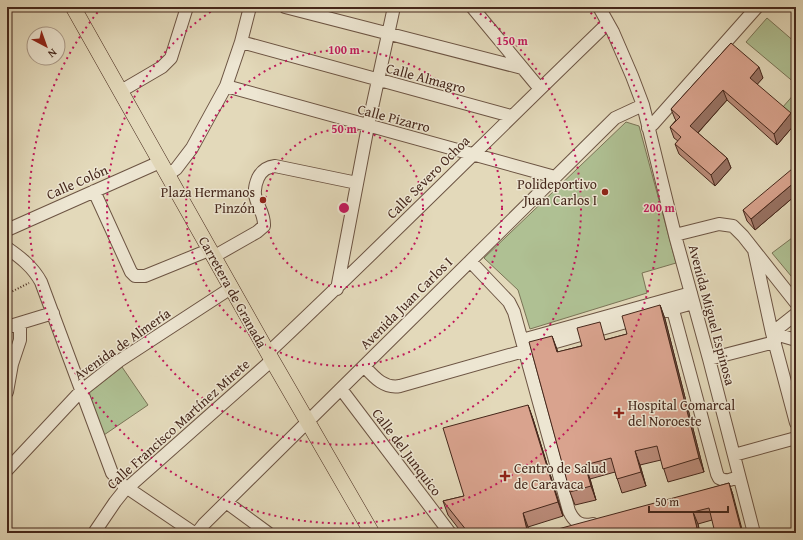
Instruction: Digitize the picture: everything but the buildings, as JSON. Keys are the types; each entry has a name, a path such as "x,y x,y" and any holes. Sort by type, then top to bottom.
{"main road":[{"name":"Carretera de Granada","path":"73,7 230,288 372,533"}],"street":[{"path":"121,91 162,67 171,58 187,7"},
{"name":"Calle Colón","path":"7,230 94,191 164,168 176,169 192,148 226,86 241,42 250,7"},
{"path":"285,7 327,12 388,34 522,68"},
{"path":"336,289 368,126 394,7"},
{"path":"472,7 540,89"},
{"name":"Avenida Miguel Espinosa","path":"599,7 629,69 643,105 675,235 754,533"},
{"path":"648,128 757,7"},
{"name":"Calle Severo Ochoa","path":"270,357 336,289 511,116 608,23"},
{"name":"Calle Almagro","path":"241,42 511,116"},
{"name":"Calle Pizarro","path":"226,86 555,177"},
{"name":"Avenida Juan Carlos I","path":"197,533 307,421 615,118 643,105"},
{"path":"94,191 131,272 138,277 150,275 211,253 257,232 264,226 264,222 254,192 259,176 266,168 275,166 357,183"},
{"path":"675,235 719,224 733,226 796,303"},
{"path":"7,248 31,267 38,277 53,313 112,473 127,488 194,533"},
{"path":"754,250 773,337 796,423"},
{"path":"470,261 509,302 514,312 566,502 572,518 581,524 589,525 603,522"},
{"name":"Avenida de Almería","path":"7,470 81,391 118,362 230,288"},
{"path":"364,366 376,379 385,385 393,387 524,345 692,298"},
{"path":"671,304 717,474 719,478 726,481 740,481"},
{"path":"7,327 53,313"},
{"path":"709,359 773,337 796,314"},
{"path":"7,392 12,364 20,340 20,323"},
{"path":"773,337 796,340"},
{"path":"7,353 8,365 12,364"},
{"name":"Calle Francisco Martínez Mirete","path":"94,533 115,502 127,488 270,357"},
{"name":"Calle del Junquico","path":"341,389 450,533"},
{"path":"734,455 796,438"},
{"path":"718,490 740,481"},
{"path":"226,502 268,533"}],"path":[{"path":"7,294 14,292 38,277"}],"green space":[{"path":"767,18 796,43 796,84 746,42"},
{"path":"796,92 796,120 782,108"},
{"name":"Polideportivo Juan Carlos I","path":"626,122 639,126 676,263 642,273 647,293 530,329 518,290 484,258"},
{"path":"796,235 796,282 772,253"},
{"path":"122,367 148,405 101,437 86,395"}],"place":[{"name":"Polideportivo Juan Carlos I","path":"605,192"},
{"name":"Plaza Hermanos Pinzón","path":"263,200"},
{"name":"Hospital Comarcal del Noroeste","path":"619,413"},
{"name":"Centro de Salud de Caravaca","path":"505,476"}]}
